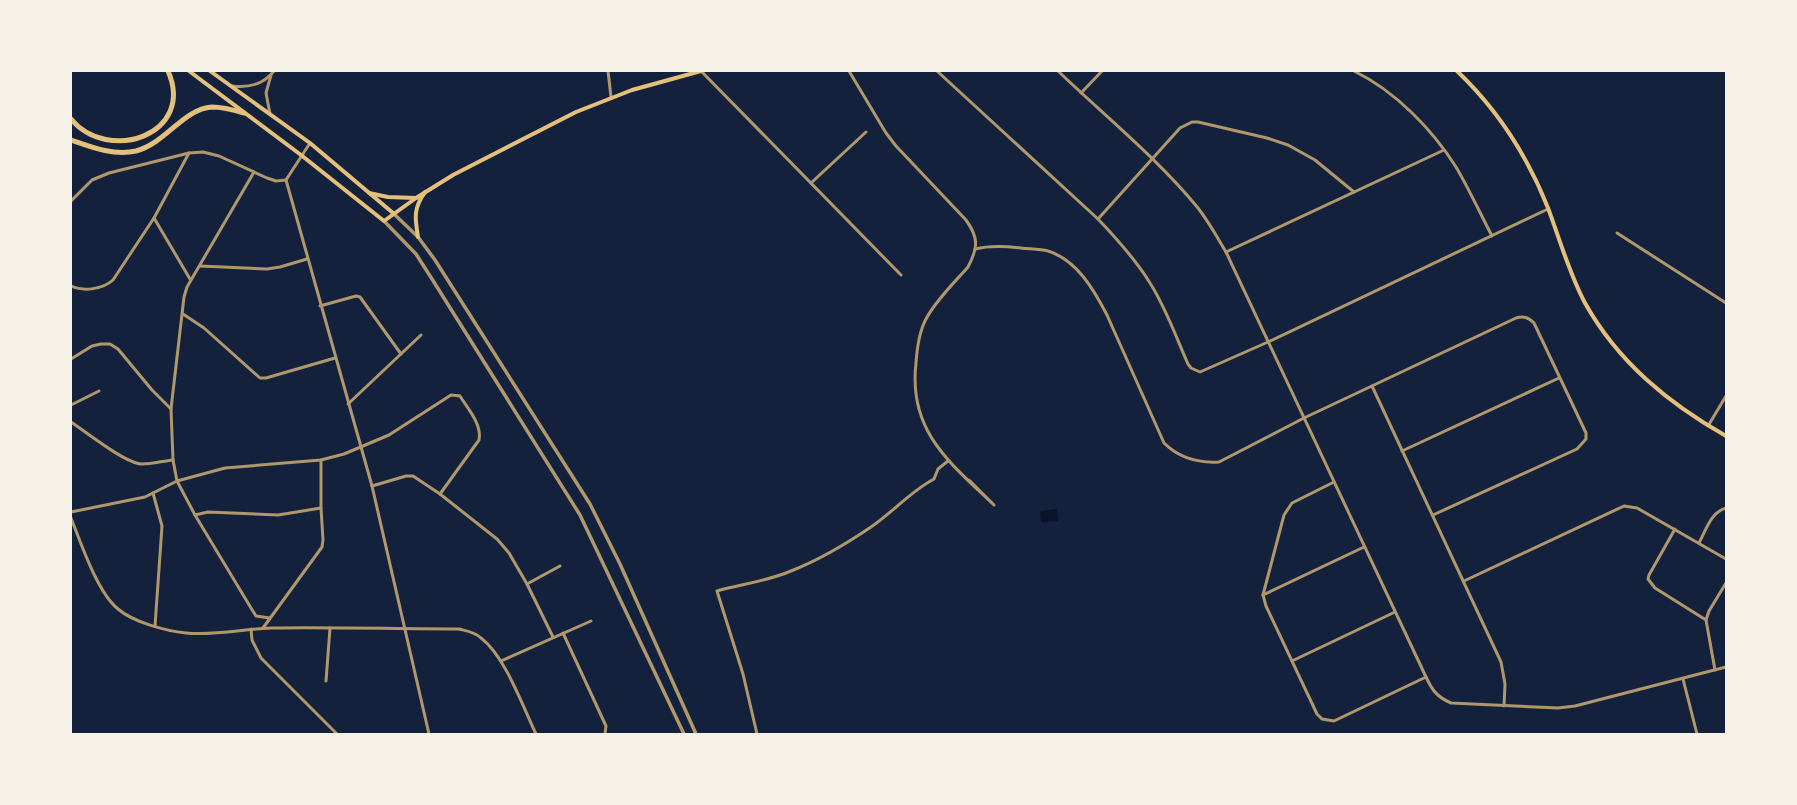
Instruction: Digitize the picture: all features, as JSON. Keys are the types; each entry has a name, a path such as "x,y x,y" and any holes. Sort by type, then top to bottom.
{"highway":[{"path":"71,119 78,127 96,138 131,141 152,133 166,120 171,106 172,89 168,71"},
{"path":"71,140 106,151 136,151 152,145 193,113 202,109 212,107 227,108 244,113"}],"main road":[{"path":"189,71 301,155 384,221 392,213 453,175 569,116 611,97 701,71"},
{"path":"210,71 310,143 392,213"},
{"path":"1457,71 1487,102 1518,146 1535,177 1575,282 1601,329 1624,358 1641,376 1684,411 1726,436"},
{"path":"418,237 416,211 418,202 427,190"},
{"path":"367,193 388,197 416,198"}],"street":[{"path":"230,85 250,87 258,85 274,71"},
{"path":"608,71 611,97"},
{"path":"701,71 901,275"},
{"path":"849,71 886,133 896,146 966,220 973,230 976,239 975,249 968,267 926,317 922,328 917,353 915,385 921,416 932,440 948,461 994,505 969,480"},
{"path":"937,71 1098,219 1118,240 1150,283 1188,364 1191,368 1200,372 1268,342 1548,209"},
{"path":"1058,71 1152,159 1199,209 1226,252 1364,547 1434,692 1441,698 1451,703 1558,708 1575,706 1726,667"},
{"path":"1081,93 1102,71"},
{"path":"1354,71 1371,81 1407,109 1444,150 1464,180 1492,236"},
{"path":"270,114 266,93 271,75"},
{"path":"1098,219 1180,128 1192,122 1249,132 1288,145 1315,160 1354,192"},
{"path":"811,183 866,132"},
{"path":"310,143 286,180 320,306 372,486 429,734"},
{"path":"1226,252 1444,150"},
{"path":"71,201 92,180 109,173 189,153 203,152 219,156 276,181 286,180"},
{"path":"71,286 81,289 100,288 108,285 113,280 154,218 189,153"},
{"path":"254,172 200,266 190,279 184,297 171,410 173,460 177,481 195,516 256,616 270,618"},
{"path":"392,213 418,237 435,260 590,504 620,564 696,734"},
{"path":"154,218 190,279"},
{"path":"384,221 412,250 432,278 580,515 684,734"},
{"path":"1618,234 1726,303"},
{"path":"975,249 996,246 1047,251 1064,259 1075,267 1098,297 1164,443 1178,454 1201,461 1219,462 1304,418 1516,318 1522,316 1528,318 1534,323 1586,433 1586,439 1577,449 1433,515"},
{"path":"200,266 267,269 280,267 307,259"},
{"path":"320,306 356,296 360,297 401,354"},
{"path":"183,314 204,328 260,378 266,378 336,358"},
{"path":"348,404 421,335"},
{"path":"71,359 92,346 110,344 118,349 152,390 171,410"},
{"path":"1402,451 1559,378"},
{"path":"1372,386 1501,662 1505,684 1504,706"},
{"path":"71,405 99,391"},
{"path":"71,512 145,497 177,481 225,468 321,460 395,431 451,395 460,396 479,427 479,440 440,494"},
{"path":"1708,426 1726,396"},
{"path":"71,422 120,455 141,464 173,460"},
{"path":"263,628 313,561 322,546 321,460"},
{"path":"757,734 743,674 717,591 791,572 827,554 893,511 925,483 934,479 937,471 948,461"},
{"path":"372,486 406,476 412,476 440,494 504,546 527,584 553,637"},
{"path":"1334,482 1292,503 1287,509 1284,515 1264,595 1266,606 1316,714 1322,719 1334,721 1426,676"},
{"path":"152,493 162,526 155,626"},
{"path":"1464,581 1624,506 1637,508 1726,559"},
{"path":"195,516 214,512 278,515 321,508"},
{"path":"1699,543 1715,514 1726,508"},
{"path":"71,518 92,567 109,600 118,609 133,618 155,626 186,633 200,634 263,628 459,629 473,632 482,638 501,661 535,733 529,734"},
{"path":"1675,529 1649,574 1648,579 1655,588 1706,620"},
{"path":"1264,595 1364,547"},
{"path":"527,584 560,566"},
{"path":"1715,670 1706,620 1709,611 1726,583"},
{"path":"1292,661 1395,612"},
{"path":"501,661 591,621"},
{"path":"326,681 330,628"},
{"path":"251,629 252,640 261,658 337,734"},
{"path":"563,633 606,726 605,734"},
{"path":"1683,679 1697,734"}],"water":[{"path":"1057,509 1058,521 1041,522 1040,511"}]}
